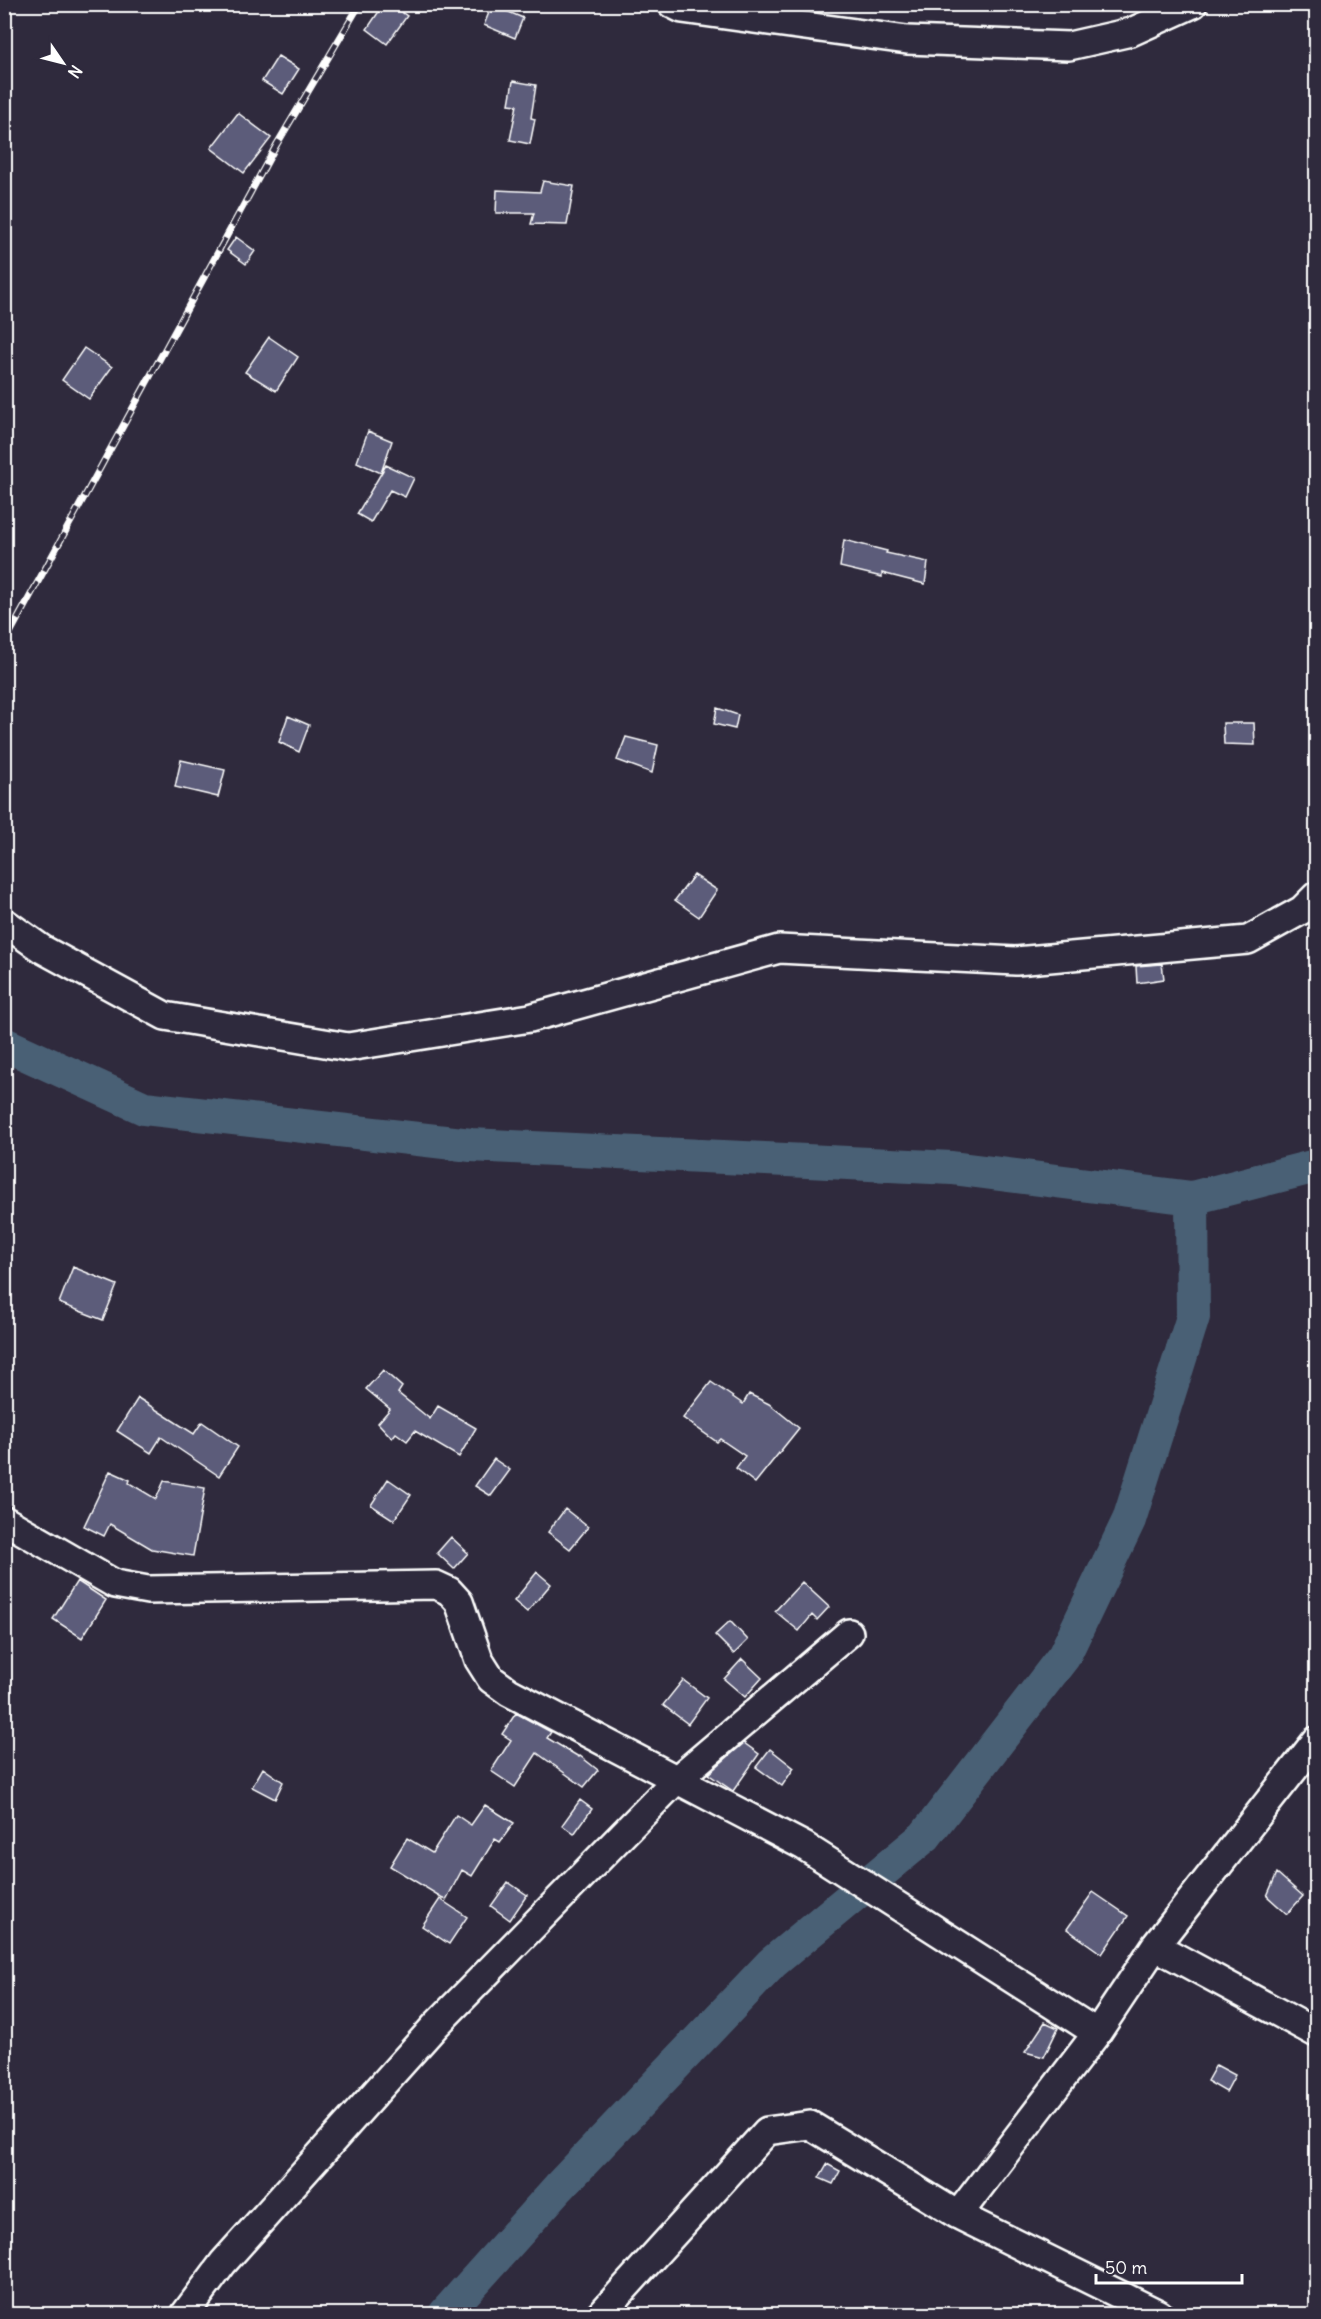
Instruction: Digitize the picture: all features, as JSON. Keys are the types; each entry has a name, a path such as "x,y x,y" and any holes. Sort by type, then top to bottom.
{"street":[{"path":"672,4 682,9 907,40 1069,46 1131,32 1193,4"},
{"path":"4,922 42,949 165,1016 348,1047 530,1018 779,949 1016,961 1248,940 1302,910 1317,896"},
{"path":"4,1520 115,1584 148,1590 436,1585 449,1591 459,1602 479,1660 491,1679 509,1692 804,1846 1097,2033"},
{"path":"185,2314 223,2263 436,2025 676,1780 849,1633"},
{"path":"958,2215 1097,2033 1155,1946 1317,1742"},
{"path":"1155,1946 1317,2033"},
{"path":"601,2314 767,2131 810,2126 958,2215 1160,2314"}],"building":[{"path":"384,4 390,4 407,16 387,44 367,29"},
{"path":"492,5 523,18 515,38 484,25"},
{"path":"278,56 299,69 283,94 262,81"},
{"path":"513,81 536,85 531,118 535,119 530,144 510,140 517,105 509,104"},
{"path":"238,113 271,138 244,173 211,148"},
{"path":"543,181 574,186 567,225 531,224 534,213 496,213 497,190 540,192"},
{"path":"236,237 255,251 246,264 227,250"},
{"path":"269,337 298,357 276,391 245,372"},
{"path":"84,348 112,367 89,399 62,380"},
{"path":"368,431 392,441 381,473 357,462"},
{"path":"386,465 414,478 405,497 390,490 371,522 357,514"},
{"path":"844,540 887,551 886,553 928,562 925,584 882,573 882,577 840,567"},
{"path":"717,708 738,715 735,729 714,724"},
{"path":"288,716 309,725 299,752 279,742"},
{"path":"1223,723 1254,723 1255,745 1224,744"},
{"path":"626,737 658,745 652,773 617,760"},
{"path":"181,760 225,770 218,797 175,787"},
{"path":"694,875 717,890 699,917 675,900"},
{"path":"1162,964 1164,979 1137,983 1136,966"},
{"path":"73,1267 117,1285 103,1320 59,1303"},
{"path":"383,1370 402,1387 398,1393 430,1419 438,1406 476,1428 459,1457 415,1431 407,1441 396,1433 392,1438 378,1423 390,1409 366,1389"},
{"path":"711,1382 743,1404 749,1394 769,1404 799,1428 755,1483 736,1468 745,1456 720,1439 717,1442 683,1418"},
{"path":"138,1398 194,1434 202,1422 238,1447 219,1476 161,1437 151,1453 117,1431"},
{"path":"494,1459 510,1470 491,1496 475,1486"},
{"path":"110,1471 130,1480 129,1483 156,1499 164,1481 205,1488 193,1556 152,1549 110,1524 104,1536 84,1526"},
{"path":"388,1479 411,1495 394,1520 371,1505"},
{"path":"565,1509 588,1527 570,1549 548,1532"},
{"path":"451,1537 468,1553 454,1569 437,1553"},
{"path":"537,1572 551,1584 527,1612 514,1601"},
{"path":"77,1581 106,1600 82,1638 53,1619"},
{"path":"802,1582 829,1607 817,1620 812,1615 799,1631 775,1611"},
{"path":"730,1621 748,1640 734,1654 715,1635"},
{"path":"742,1659 762,1678 745,1697 724,1679"},
{"path":"683,1680 707,1698 688,1724 663,1705"},
{"path":"516,1713 551,1732 547,1738 580,1756 598,1770 584,1787 537,1753 515,1787 491,1771 511,1740 502,1734"},
{"path":"744,1743 759,1754 733,1791 708,1774"},
{"path":"770,1749 794,1768 782,1786 756,1767"},
{"path":"263,1768 283,1782 275,1799 252,1787"},
{"path":"580,1800 592,1809 574,1834 562,1825"},
{"path":"485,1805 514,1823 500,1842 495,1839 472,1876 462,1870 446,1900 390,1866 407,1838 432,1853 456,1815 471,1825"},
{"path":"1277,1873 1303,1896 1287,1914 1267,1896"},
{"path":"508,1882 527,1895 510,1920 491,1906"},
{"path":"1093,1892 1128,1916 1102,1954 1067,1929"},
{"path":"440,1899 467,1917 449,1944 422,1926"},
{"path":"1045,2022 1058,2028 1044,2057 1025,2052"},
{"path":"1216,2065 1235,2075 1226,2092 1207,2081"},
{"path":"827,2164 840,2171 833,2184 819,2178"}],"waterway":[{"path":"4,1044 144,1108 471,1145 952,1168 1192,1198 1316,1166"},
{"path":"445,2314 559,2187 772,1963 925,1836 1064,1656 1129,1520 1193,1317 1192,1198"}],"railway":[{"path":"4,644 277,144 360,4"}]}
